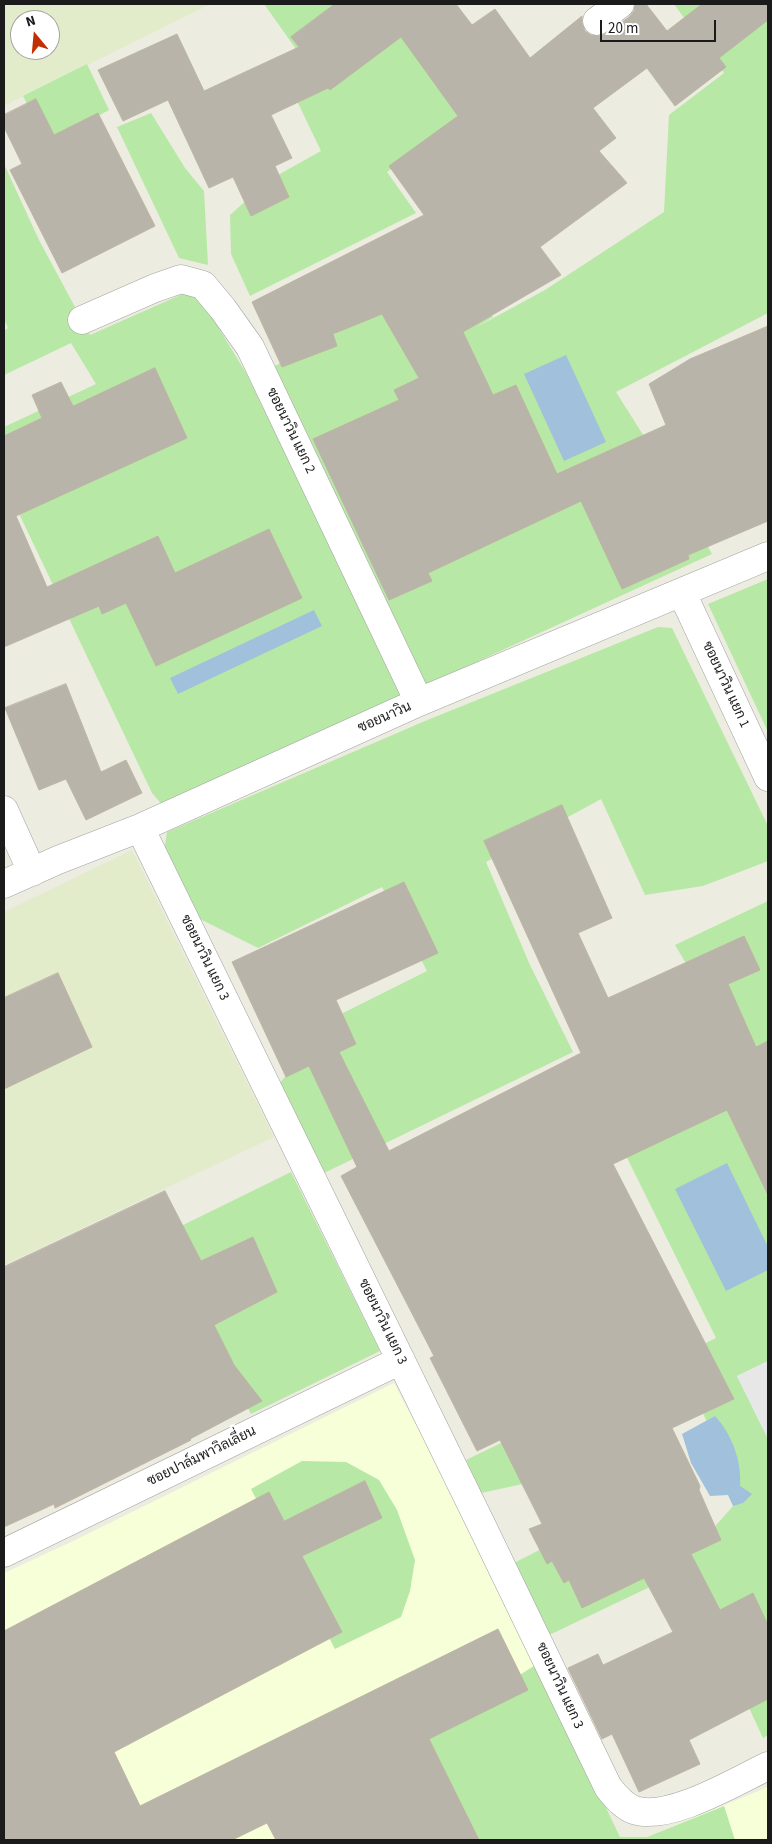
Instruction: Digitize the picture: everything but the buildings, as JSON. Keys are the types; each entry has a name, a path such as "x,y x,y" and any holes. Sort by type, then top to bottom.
{"street":[{"path":"598,21 620,4"},
{"name":"ซอยนาวิน แยก 2","path":"82,320 155,288 181,279 203,285 223,309 250,348 419,702"},
{"name":"ซอยนาวิน","path":"4,884 140,828 419,702 768,556"},
{"name":"ซอยนาวิน แยก 1","path":"682,592 768,777"},
{"path":"4,810 32,872"},
{"name":"ซอยนาวิน แยก 3","path":"140,828 608,1787 615,1796 631,1809 644,1812 691,1803 768,1766"},
{"name":"ซอยปาล์มพาวิลเลี่ยน","path":"4,1553 401,1360"}],"shaded area":[{"path":"4,4 211,4 4,106"},
{"path":"132,850 274,1137 4,1265 4,912"},
{"path":"768,1361 768,1439 737,1376"},
{"path":"394,1383 498,1581 619,1837 647,1837 768,1787 768,1840 116,1840 21,1782 4,1748 4,1573"}],"green space":[{"path":"264,4 394,4 408,20 469,110 387,172 416,213 250,296 231,254 230,215 269,180 321,151 286,78 296,49"},
{"path":"674,4 768,4 768,313 616,392 659,460 712,554 422,687 273,367 457,269 493,317 475,328 545,290 664,212 669,115 724,73"},
{"path":"87,64 109,110 48,143 23,96"},
{"path":"151,113 185,168 204,191 208,265 179,258 117,127"},
{"path":"4,164 39,240 90,335 187,292 198,294 246,373 406,698 164,807 152,793 4,482 4,427 96,384 71,343 4,375 4,331 8,328 4,319"},
{"path":"768,579 768,732 708,604"},
{"path":"658,627 672,628 768,826 768,861 703,886 645,895 601,799 486,862 530,965 573,1052 320,1175 277,1086 337,1016 427,971 382,887 258,948 196,917 164,852 167,832 425,721"},
{"path":"768,901 768,1361 737,1376 768,1439 768,1667 764,1669 768,1677 768,1735 763,1738 737,1682 696,1565 547,1636 514,1563 549,1545 710,1532 741,1497 692,1389 597,1468 481,1493 466,1460 716,1338 602,1107 735,1045 675,945"},
{"path":"291,1172 380,1351 251,1414 220,1359 173,1230"},
{"path":"302,1461 346,1462 379,1480 397,1510 415,1560 410,1591 401,1617 335,1649 251,1489"},
{"path":"537,1664 620,1837 647,1837 724,1806 735,1840 320,1840 285,1778 504,1685"}],"water":[{"path":"566,355 606,442 564,461 524,374"},
{"path":"314,610 322,626 178,694 170,678"},
{"path":"727,1163 768,1247 768,1270 726,1291 675,1189"},
{"path":"715,1416 726,1431 735,1449 739,1467 740,1486 752,1494 743,1503 733,1506 728,1495 710,1496 691,1463 682,1434"}]}
